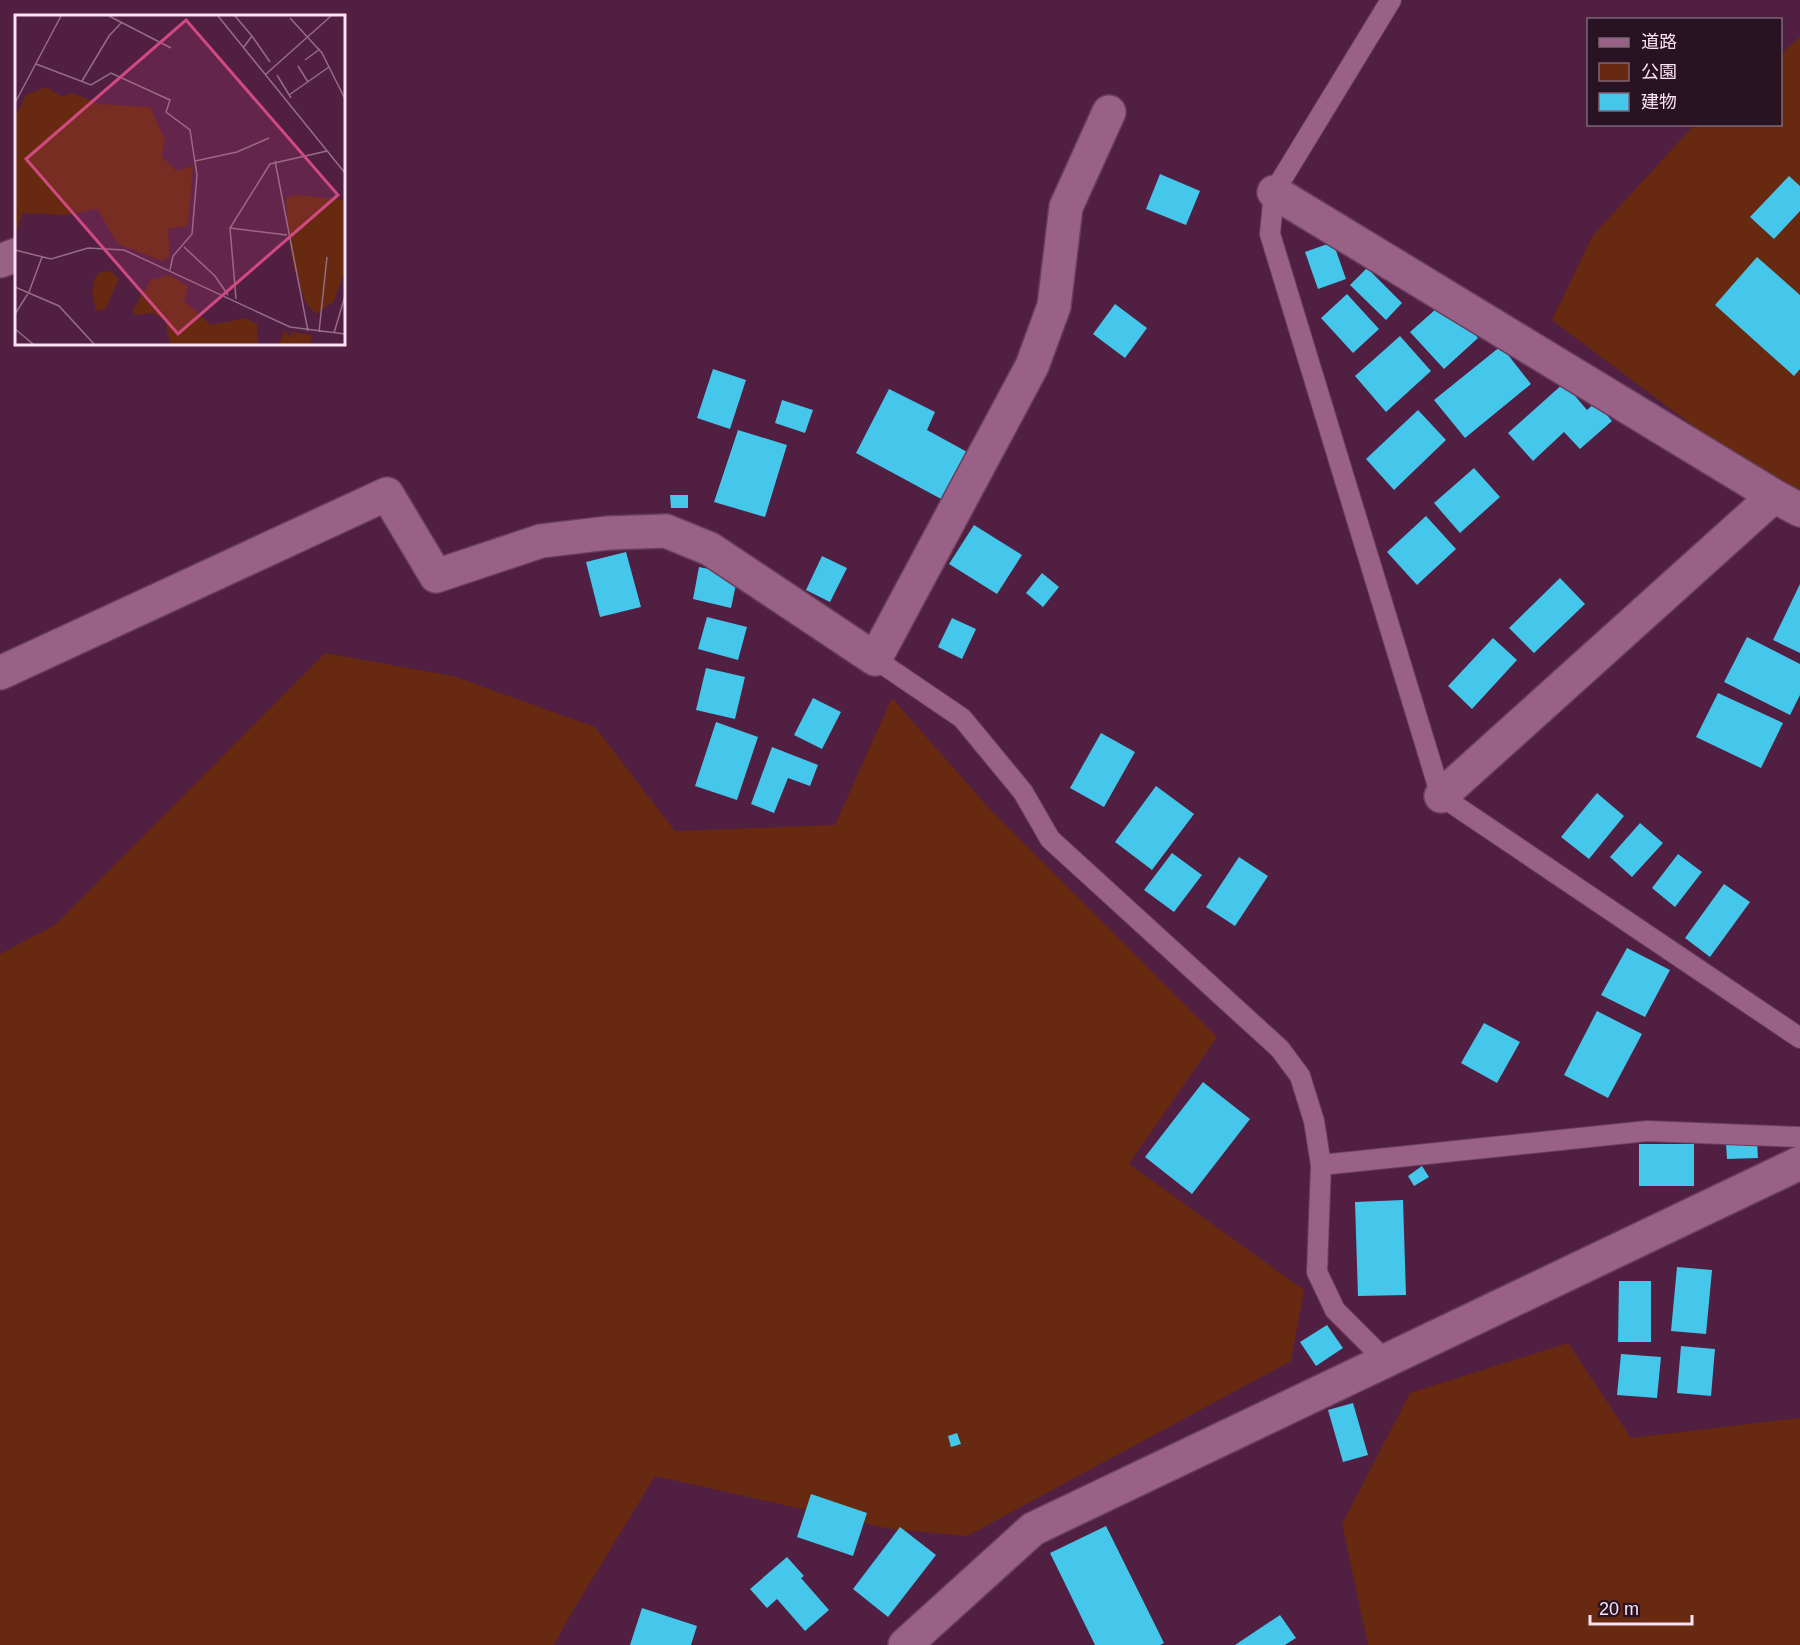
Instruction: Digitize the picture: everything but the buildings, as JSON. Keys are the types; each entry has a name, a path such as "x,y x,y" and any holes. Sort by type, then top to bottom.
{"street":[{"path":"0,673 387,494 436,576 541,541 608,532 666,531 710,549 875,659 1032,366 1054,306 1066,207 1109,112"},
{"path":"1274,192 1787,503 1441,796"},
{"path":"0,261 15,255"},
{"path":"906,1645 1033,1529 1800,1163"}],"lane":[{"path":"1391,0 1274,192 1270,234 1441,796 1800,1038"},
{"path":"875,659 962,718 1023,792 1050,839 1280,1049 1300,1076 1314,1121 1321,1165 1317,1272 1335,1310 1386,1361"},
{"path":"1321,1165 1647,1131 1800,1137"}],"green space":[{"path":"1800,37 1800,501 1784,494 1552,320 1593,235 1695,126 1782,126 1782,53"},
{"path":"325,653 453,676 595,727 675,831 835,825 892,698 987,806 1217,1037 1129,1164 1304,1290 1291,1361 967,1536 891,1529 655,1476 554,1645 0,1645 0,954 55,925"},
{"path":"1568,1343 1631,1438 1800,1418 1800,1645 1368,1645 1342,1524 1410,1393"}]}
